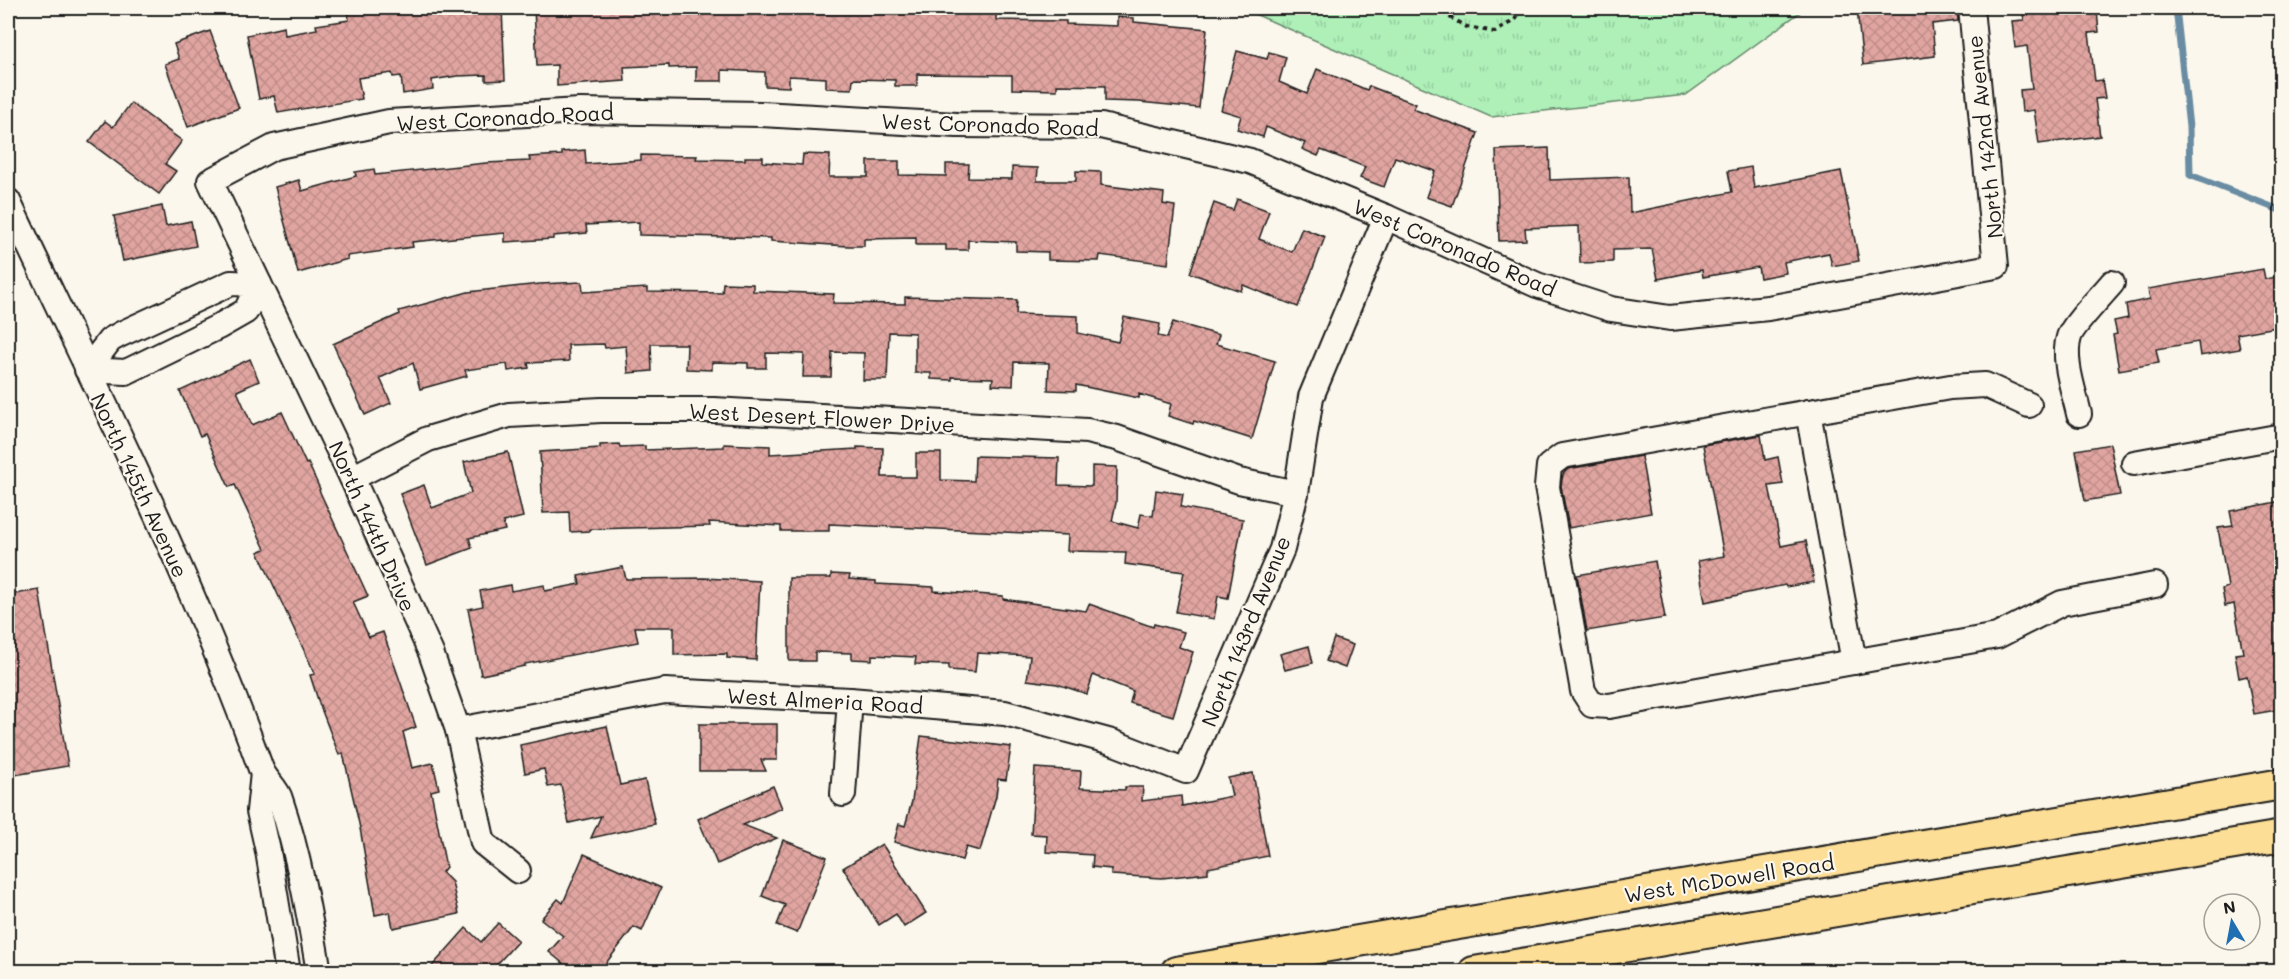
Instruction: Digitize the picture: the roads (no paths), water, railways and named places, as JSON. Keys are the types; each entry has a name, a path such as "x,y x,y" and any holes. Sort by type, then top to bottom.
{"main road":[{"name":"West McDowell Road","path":"1176,972 2282,784"},
{"path":"2193,799 2204,849"},
{"path":"1474,972 2282,837"},
{"path":"1711,881 1720,930"}],"street":[{"name":"North 142nd Avenue","path":"1971,8 1996,266"},
{"name":"West Coronado Road","path":"210,181 274,147 389,122 580,111 761,114 957,125 1101,126 1250,161 1386,217 1538,285 1611,309 1670,318 1768,308 1996,266"},
{"name":"North 144th Drive","path":"210,181 352,478 431,653 458,730 483,843 518,871"},
{"name":"North 145th Avenue","path":"8,201 205,626 263,774 279,795 294,845 319,972"},
{"name":"North 143rd Avenue","path":"1186,771 1282,549 1296,493 1311,397 1386,217"},
{"path":"231,283 259,284 246,311 198,336 126,372 87,370 110,340 182,304 231,283"},
{"path":"2079,414 2069,367 2067,348 2069,334 2112,283"},
{"path":"182,304 198,336"},
{"path":"2029,405 1985,385 1950,387 1562,456 1549,466 1547,487 1583,692 1592,705 1609,706 1997,636 2062,603 2155,585"},
{"name":"West Desert Flower Drive","path":"352,478 428,439 509,415 601,410 714,410 1088,431 1117,438 1239,482 1296,493"},
{"path":"1808,412 1854,662"},
{"path":"2134,464 2282,436"},
{"name":"West Almeria Road","path":"458,730 665,691 850,700 1005,713 1112,742 1186,771"},
{"path":"843,794 850,700"},
{"name":"North 145th Avenue","path":"263,774 259,811 288,972"}],"waterway":[{"path":"2176,8 2189,127 2190,175 2282,211"}]}
